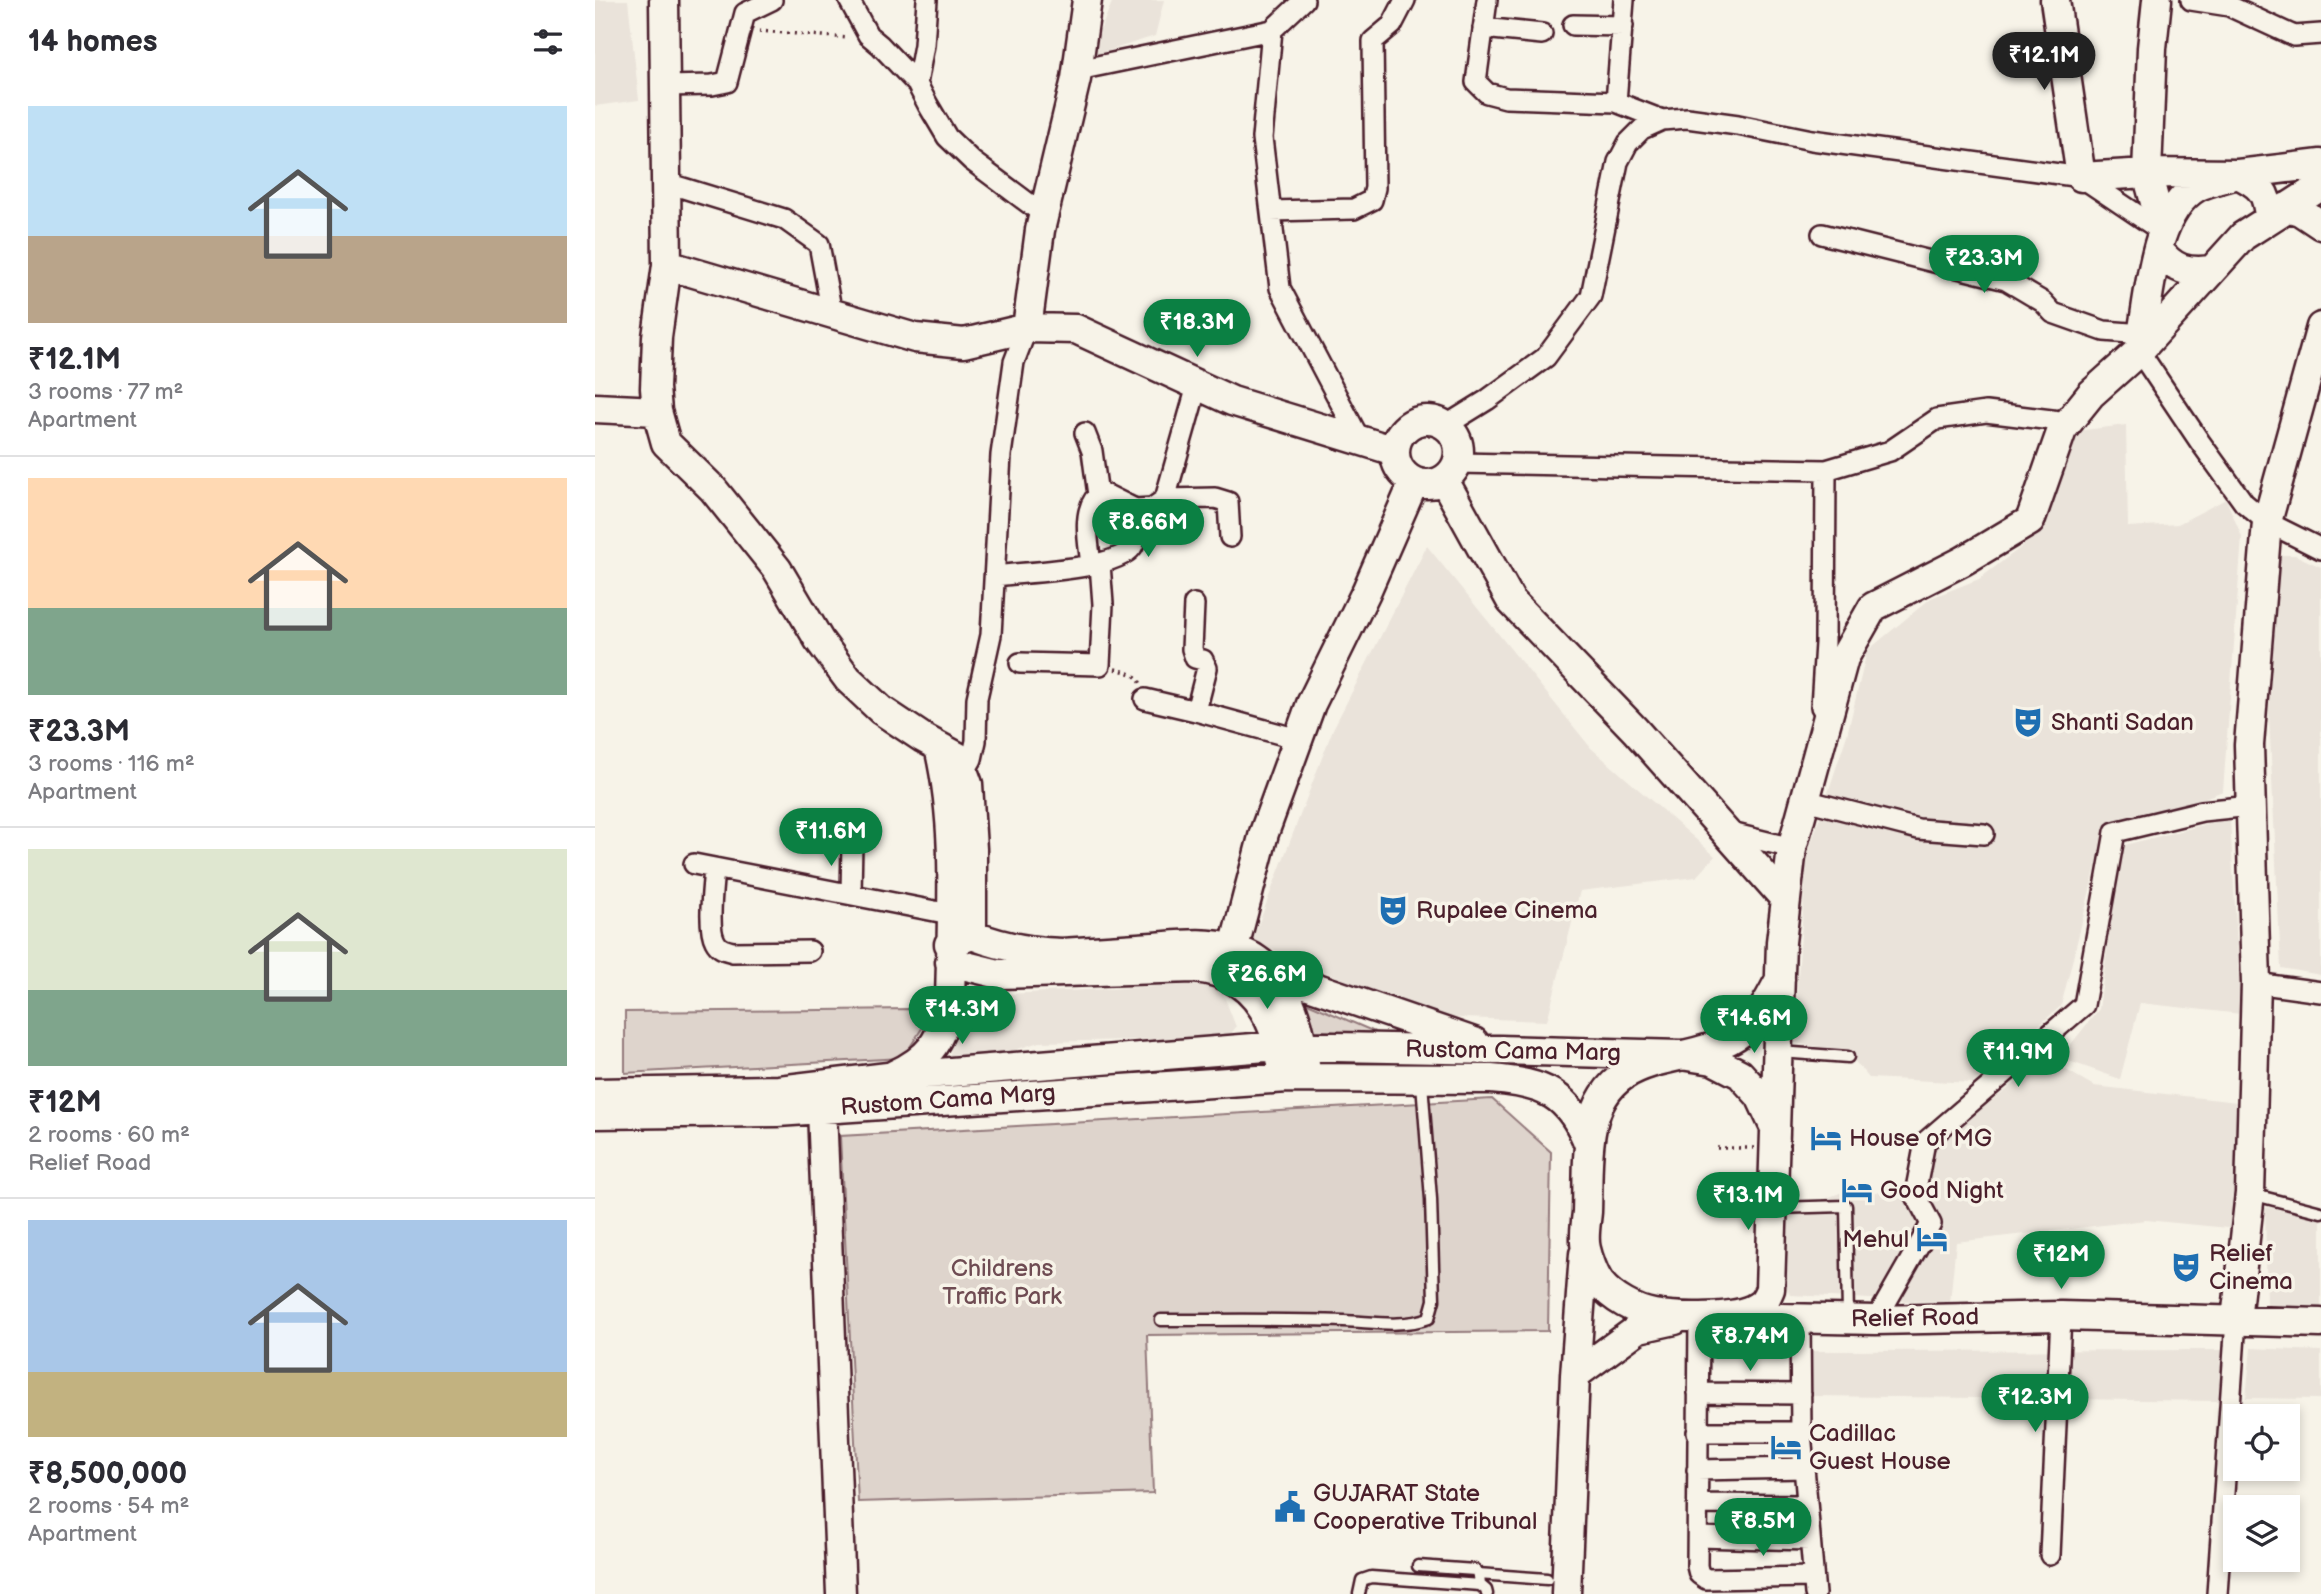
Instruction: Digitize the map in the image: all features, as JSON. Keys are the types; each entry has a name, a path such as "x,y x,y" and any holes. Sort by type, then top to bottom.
{"street":[{"path":"664,0 667,265 657,337 655,388 657,411 666,443 713,489 778,569 820,640 848,679 881,710 958,757 968,784 972,849 950,1006 943,1030 931,1051 915,1065 888,1077"},
{"path":"666,86 727,82 745,13 772,0"},
{"path":"849,0 867,35 917,84 947,137 972,161 1044,214"},
{"path":"917,84 924,45 927,0"},
{"path":"964,773 972,759 976,741 977,698 991,635 1001,455 1014,362 1027,328 1044,214 1078,70 1087,0"},
{"path":"1078,70 1272,30 1304,0"},
{"path":"1271,211 1354,209 1372,200 1373,41 1392,25 1405,0"},
{"path":"1487,0 1476,82 1487,93 1506,98 1616,103 1662,120"},
{"path":"1616,103 1624,0"},
{"path":"2056,0 2081,177 2160,240"},
{"path":"2157,0 2152,48 2147,173 2160,240 2166,260 2181,270 2212,270"},
{"path":"2191,0 2228,6 2294,36 2321,34"},
{"path":"1573,25 1623,26"},
{"path":"1483,28 1542,34"},
{"path":"1272,30 1262,138 1280,288 1361,442"},
{"path":"1445,426 1487,400 1546,357 1566,332 1591,296 1618,162 1628,144 1642,129 1662,120 1687,118 1812,140 2081,177 2147,173 2238,174 2321,164"},
{"path":"2141,343 2160,240 2173,210 2196,188 2238,174 2255,183 2278,212 2300,211 2321,225"},
{"path":"667,183 784,219 819,244 832,314"},
{"path":"1575,1375 1639,1328 1656,1322 1746,1312 1757,1307 1766,1297 1772,1279 1780,979 1792,848 1844,658 1873,607 1963,561 2030,521 2062,430 2091,394 2243,236 2321,186"},
{"path":"1822,234 2006,280 2043,302 2053,313 2141,343 2244,503 2267,522 2321,549"},
{"path":"667,265 915,338 964,343 1027,328 1076,329 1232,401 1395,451"},
{"path":"2217,1594 2236,1320 2250,1194 2256,983 2249,745 2267,522 2321,327"},
{"path":"1165,499 1197,386"},
{"path":"595,408 657,411"},
{"path":"1451,472 1826,470 1890,451 1937,418 1986,412 2068,422"},
{"path":"1425,420 1445,426 1453,433 1460,453 1451,472 1435,484 1414,482 1399,468 1395,451 1399,437 1405,429 1425,420"},
{"path":"1085,433 1092,451 1098,495"},
{"path":"1819,751 1825,643 1823,607 1826,470"},
{"path":"1451,472 1511,601 1635,730 1786,900"},
{"path":"1291,1046 1274,1030 1262,1005 1231,962 1264,833 1311,704 1366,592 1414,482"},
{"path":"1020,663 1100,665 1103,604 1087,527 1090,502 1098,495 1107,495 1135,509 1152,508 1165,499 1215,498 1228,502 1230,537"},
{"path":"995,576 1095,565 1123,556 1136,538 1135,509"},
{"path":"1194,604 1192,649 1195,658 1203,660 1207,668 1196,711"},
{"path":"1145,699 1298,739"},
{"path":"939,747 946,773 951,820 950,914 957,947 999,974 1214,969 1231,962 1255,959 1268,971 1294,1009 1291,1046 1295,1078"},
{"path":"1805,800 1918,829 1984,834"},
{"path":"1876,1320 1931,1224 1915,1194 1925,1142 2084,1005 2115,832 2201,811 2251,806"},
{"path":"1726,832 1792,848"},
{"path":"851,894 852,842"},
{"path":"694,864 950,914"},
{"path":"714,869 712,923 714,940 722,949 733,952 810,951"},
{"path":"1268,971 1499,1050"},
{"path":"1681,1055 1715,1047 1744,1031 1763,1010 1780,979"},
{"path":"2256,983 2321,992"},
{"name":"Rustom Cama Marg","path":"604,1103 779,1090 888,1077 1291,1046 1681,1055 1713,1060 1740,1074 1760,1096 1770,1113 1775,1140"},
{"name":"Rustom Cama Marg","path":"1589,1145 1600,1105 1622,1078 1651,1061 1681,1055"},
{"name":"Rustom Cama Marg","path":"604,1103 777,1112 1295,1078 1517,1081 1545,1089 1567,1104 1581,1125 1589,1145"},
{"path":"822,1109 841,1594"},
{"path":"1557,1586 1585,1247 1589,1145"},
{"path":"1585,1247 1600,1282 1621,1301 1653,1314 1709,1316"},
{"path":"1709,1316 1698,1393 1699,1574 1706,1579 1814,1586 1801,1432 1800,1318 1772,1279"},
{"name":"Relief Road","path":"1709,1316 1876,1320 2061,1316 2321,1323"},
{"path":"2050,1555 2061,1316"},
{"path":"1698,1393 1801,1394"},
{"path":"1697,1432 1801,1432"},
{"path":"1697,1470 1804,1468"},
{"path":"1698,1504 1807,1505"},
{"path":"1698,1537 1810,1540"}],"lane":[{"path":"1779,1052 1848,1057"},
{"path":"1161,1320 1401,1324 1416,1323 1429,1318 1434,1300 1434,1275 1422,1079"},
{"path":"2250,1194 2321,1212"},
{"path":"1773,1208 1846,1206 1848,1320"},
{"path":"1418,1566 1475,1570 1487,1594"},
{"path":"1359,1594 1362,1580 1371,1577 1479,1580 1557,1586"}],"path":[{"path":"741,29 873,39"},
{"path":"1100,665 1133,674 1138,678 1145,699"},
{"path":"1717,1148 1775,1140"}],"shaded area":[{"path":"595,0 628,0 639,100 595,106"},
{"path":"1113,0 1164,0 1155,36 1089,57"},
{"path":"2126,425 2128,527 2178,524 2226,499 2242,537 2223,791 2166,813 2109,823 2061,1006 1973,1083 1869,1078 1846,1051 1793,1043 1807,856 1847,735 1867,651 1931,598 1979,579 2045,529 2076,431"},
{"path":"1427,546 1591,748 1715,856 1696,877 1580,891 1547,1021 1433,1017 1252,941 1333,729"},
{"path":"2279,555 2295,555 2321,567 2321,975 2281,968 2269,716"},
{"path":"2230,818 2241,1014 2140,1003 2120,1079 2060,1058 2099,1009 2121,846"},
{"path":"1219,983 1236,1027 1228,1038 1039,1042 1000,1055 948,1063 960,1004 967,996"},
{"path":"2047,1059 2094,1086 2246,1103 2238,1229 2146,1220 1956,1242 1950,1303 1790,1295 1780,1269 1780,1201 1819,1201 1840,1193 1923,1191 1934,1145"},
{"path":"2265,1207 2321,1217 2321,1308 2267,1306"},
{"path":"2251,1348 2321,1351 2321,1399 2246,1398"},
{"path":"2228,1350 2219,1401 1811,1396 1809,1351"}],"green space":[{"path":"1289,995 1384,1036 1308,1033"},
{"path":"912,1009 926,1022 903,1058 625,1073 625,1012"},
{"name":"Childrens Traffic Park","path":"1492,1099 1551,1152 1548,1331 1147,1335 1153,1493 858,1502 840,1136"}],"place":[{"name":"Shanti Sadan","path":"2028,722"},
{"name":"Rupalee Cinema","path":"1393,910"},
{"name":"House of MG","path":"1826,1138"},
{"name":"Good Night","path":"1857,1190"},
{"name":"Mehul","path":"1932,1239"},
{"name":"Relief Cinema","path":"2186,1267"},
{"name":"Cadillac Guest House","path":"1786,1447"},
{"name":"GUJARAT State Cooperative Tribunal","path":"1290,1507"}]}
